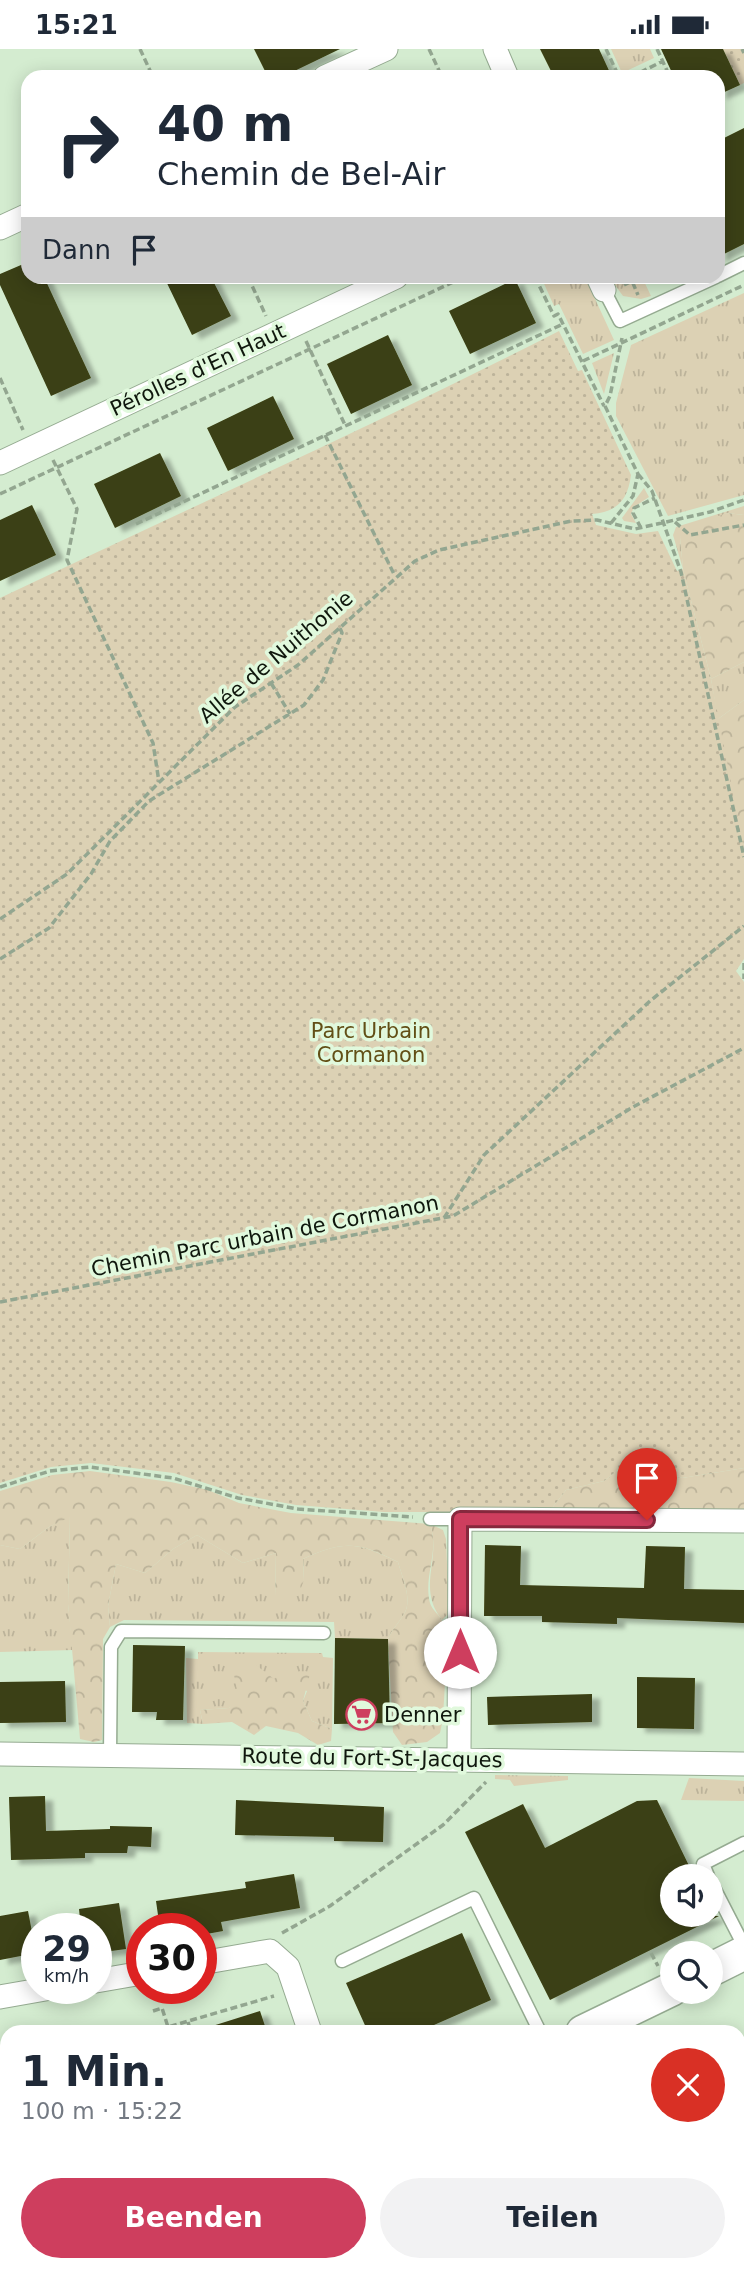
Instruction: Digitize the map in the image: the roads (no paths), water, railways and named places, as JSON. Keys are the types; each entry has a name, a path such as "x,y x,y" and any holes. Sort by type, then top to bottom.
{"main road":[{"path":"723,1964 743,1954"},
{"path":"595,2025 660,1986"}],"street":[{"path":"340,70 386,49"},
{"path":"495,49 505,70"},
{"path":"0,228 21,218"},
{"name":"Pérolles d'En Haut","path":"0,463 381,284"},
{"path":"459,1758 460,1519 744,1521"},
{"name":"Route du Fort-St-Jacques","path":"0,1753 744,1764"},
{"path":"217,1960 270,1951 288,1968 308,2025"},
{"path":"0,1997 21,1993"}],"lane":[{"path":"725,272 744,263"},
{"path":"603,286 620,321 700,284"},
{"path":"429,1519 460,1519"},
{"path":"110,1755 111,1647 121,1631 324,1633"},
{"path":"702,1864 744,1843"},
{"path":"342,1961 474,1898 537,2025"},
{"path":"723,1909 743,1954"}],"place":[{"name":"Denner","path":"361,1715"}],"park label":[{"name":"Parc Urbain Cormanon","path":"371,1043"}]}
